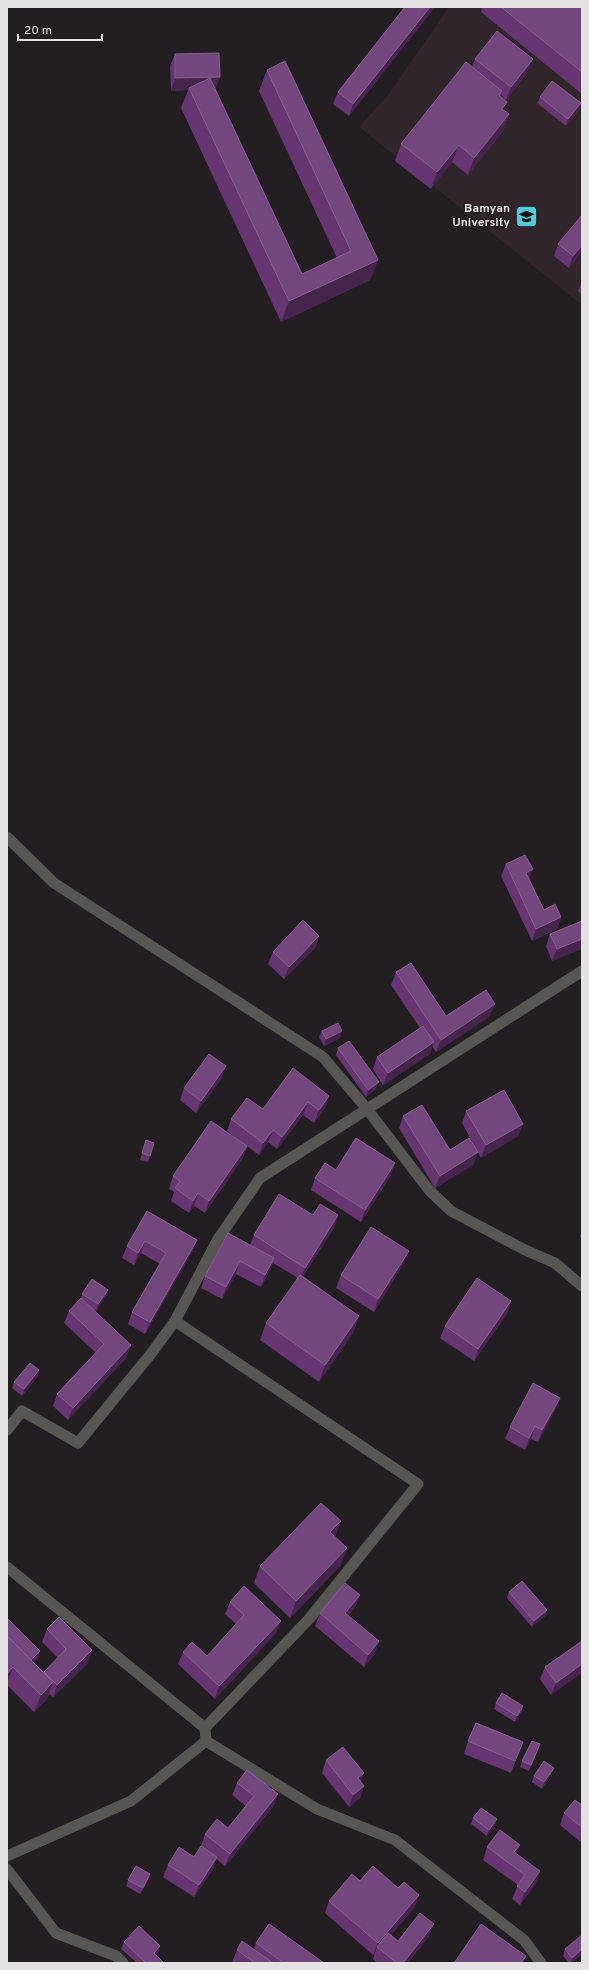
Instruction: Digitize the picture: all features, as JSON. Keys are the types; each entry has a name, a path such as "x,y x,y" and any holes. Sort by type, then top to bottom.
{"street":[{"path":"7,837 54,883 323,1057 367,1109 428,1190 451,1211 525,1250 555,1263 582,1286"},
{"path":"7,1430 22,1411 78,1443 150,1355 174,1321 218,1239 260,1178 582,971"},
{"path":"174,1321 418,1484 309,1619 205,1728"},
{"path":"7,1567 205,1728 206,1741"},
{"path":"7,1856 131,1801 206,1741"},
{"path":"206,1741 317,1809 395,1840 524,1940 541,1963"},
{"path":"7,1869 56,1933 116,1956 123,1963"}],"shaded area":[{"name":"Bamyan University","path":"449,7 582,7 582,305 359,127 388,95"}],"building":[{"path":"405,7 430,7 353,104 338,92"},
{"path":"501,7 582,7 582,72"},
{"path":"497,31 533,59 511,87 475,59"},
{"path":"219,53 220,77 175,78 175,54"},
{"path":"285,61 378,260 289,301 189,88 210,78 302,274 351,251 267,70"},
{"path":"466,62 502,91 499,95 507,102 502,109 509,114 474,158 459,145 437,172 401,144"},
{"path":"552,81 581,103 568,119 540,97"},
{"path":"582,215 582,245 573,256 558,244"},
{"path":"525,855 533,869 526,873 544,910 555,904 561,917 536,929 506,864"},
{"path":"303,920 319,936 289,967 273,952"},
{"path":"582,921 582,939 557,949 550,934"},
{"path":"411,963 446,1016 486,990 495,1004 441,1040 396,972"},
{"path":"338,1023 342,1031 326,1039 322,1031"},
{"path":"423,1026 434,1042 388,1073 377,1057"},
{"path":"349,1041 379,1082 368,1090 338,1048"},
{"path":"209,1054 226,1066 201,1101 184,1088"},
{"path":"293,1068 329,1096 319,1110 308,1102 282,1137 273,1130 263,1143 231,1119 247,1098 263,1109"},
{"path":"504,1090 523,1124 486,1145 466,1111"},
{"path":"422,1105 450,1150 469,1138 478,1152 440,1176 403,1116"},
{"path":"211,1121 247,1146 209,1201 198,1193 193,1201 175,1188 180,1181 173,1176"},
{"path":"356,1138 395,1163 365,1210 315,1178 325,1163 336,1170"},
{"path":"146,1140 154,1143 150,1156 142,1153"},
{"path":"279,1194 313,1215 320,1204 338,1215 305,1268 254,1235"},
{"path":"147,1211 197,1240 150,1322 132,1312 166,1253 145,1241 138,1253 127,1246"},
{"path":"371,1227 409,1251 378,1299 341,1275"},
{"path":"228,1233 274,1258 265,1275 240,1261 226,1287 205,1276"},
{"path":"300,1275 359,1316 325,1365 266,1323"},
{"path":"477,1278 511,1301 478,1349 445,1326"},
{"path":"92,1279 108,1290 98,1304 82,1294"},
{"path":"81,1298 131,1345 73,1408 57,1394 104,1344 69,1311"},
{"path":"30,1363 39,1370 24,1389 14,1382"},
{"path":"533,1383 560,1398 542,1430 535,1426 529,1438 510,1427"},
{"path":"321,1503 341,1521 330,1532 347,1548 296,1601 260,1566"},
{"path":"522,1581 547,1610 534,1621 509,1592"},
{"path":"345,1583 360,1595 345,1613 379,1641 368,1655 320,1613"},
{"path":"244,1586 281,1621 219,1686 183,1652 192,1642 207,1656 244,1615 230,1602"},
{"path":"59,1617 92,1650 57,1685 44,1672 66,1649 47,1629"},
{"path":"7,1618 40,1651 31,1660 7,1636"},
{"path":"7,1636 53,1682 41,1695 13,1667 7,1674"},
{"path":"582,1641 582,1664 556,1683 545,1667"},
{"path":"502,1693 523,1706 517,1716 496,1703"},
{"path":"476,1723 523,1742 515,1761 468,1741"},
{"path":"532,1741 540,1744 531,1765 522,1761"},
{"path":"343,1747 364,1773 358,1778 364,1786 353,1795 326,1760"},
{"path":"544,1761 554,1768 544,1782 534,1776"},
{"path":"247,1770 278,1794 230,1854 205,1834 217,1819 228,1828 254,1796 237,1783"},
{"path":"575,1800 582,1805 582,1827 564,1813"},
{"path":"481,1808 497,1819 489,1830 473,1818"},
{"path":"500,1830 520,1845 514,1852 540,1871 525,1892 517,1886 525,1875 487,1847"},
{"path":"201,1846 217,1857 199,1885 168,1865 179,1847 194,1857"},
{"path":"136,1866 150,1874 143,1888 128,1880"},
{"path":"373,1866 398,1888 404,1882 419,1895 378,1943 329,1901 352,1874 360,1881"},
{"path":"420,1913 434,1924 403,1963 397,1963 377,1947 388,1933 398,1941"},
{"path":"269,1924 324,1963 284,1963 256,1943"},
{"path":"481,1924 526,1956 521,1963 454,1963"},
{"path":"139,1926 160,1946 154,1953 164,1963 146,1963 124,1942"},
{"path":"582,1935 582,1949 572,1958 565,1949"},
{"path":"242,1941 273,1963 255,1963 237,1950"}],"place":[{"name":"Bamyan University","path":"526,216"}]}
